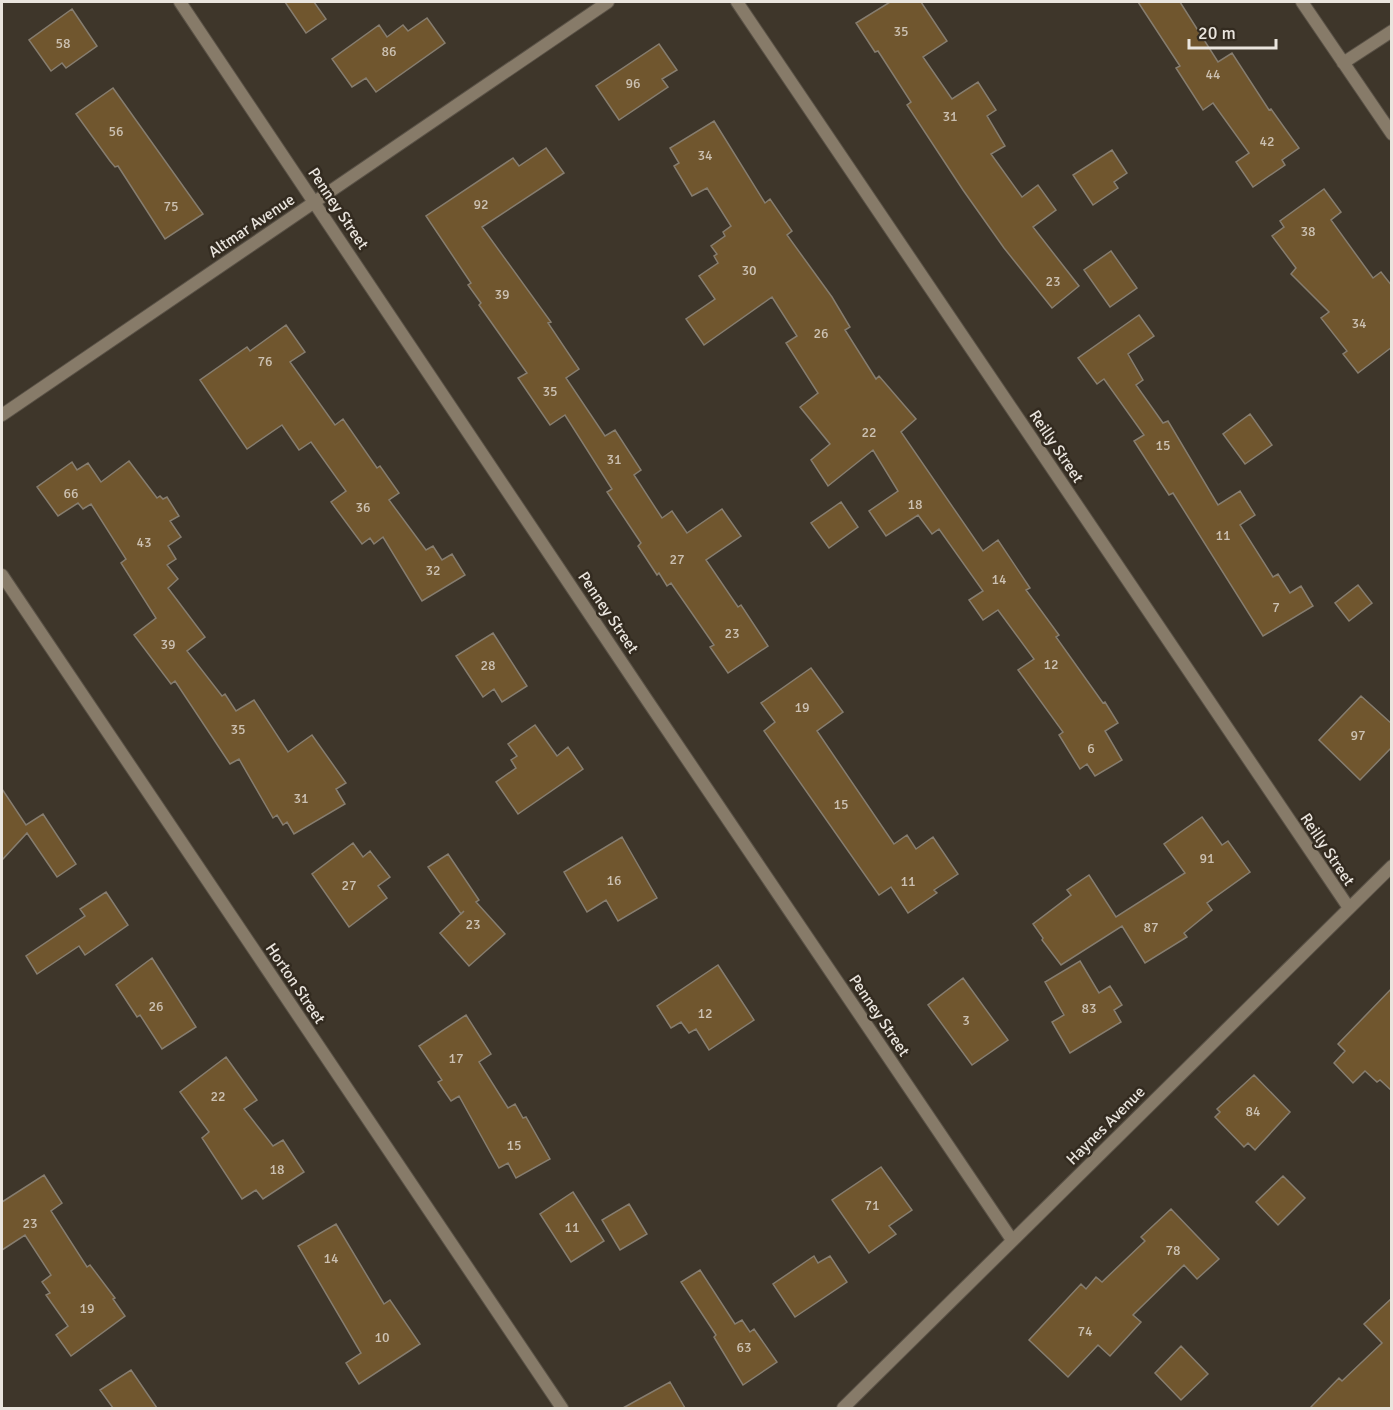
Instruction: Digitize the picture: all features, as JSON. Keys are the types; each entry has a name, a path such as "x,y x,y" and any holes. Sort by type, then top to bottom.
{"street":[{"name":"Penney Street","path":"180,2 1012,1240"},
{"name":"Altmar Avenue","path":"2,415 608,2"},
{"name":"Reilly Street","path":"737,2 1349,908"},
{"path":"1302,2 1392,134"},
{"path":"1343,63 1392,31"},
{"name":"Horton Street","path":"2,575 562,1408"},
{"name":"Haynes Avenue","path":"843,1408 1392,866"}],"building":[{"path":"285,2 314,2 326,19 306,33"},
{"path":"890,2 921,2 947,41 923,57 952,99 978,82 996,110 987,116 1005,146 991,154 1022,197 1038,185 1056,210 1033,227 1079,286 1052,308 1004,248 963,190 907,105 911,102 878,51 875,52 856,23"},
{"path":"1138,2 1180,2 1218,62 1232,53 1269,110 1271,109 1299,148 1282,160 1285,165 1253,187 1236,162 1249,153 1213,103 1203,110 1176,68 1180,66"},
{"path":"72,9 97,46 66,68 62,63 51,71 29,40"},
{"path":"427,18 445,43 376,92 366,78 352,87 332,59 379,25 387,37 403,25 408,31"},
{"path":"659,44 677,70 662,79 668,87 619,120 596,86"},
{"path":"113,88 203,214 165,239 118,166 115,167 110,161 76,114"},
{"path":"714,121 765,203 770,199 792,231 787,235 832,297 850,327 845,330 876,379 879,376 916,419 901,432 983,551 998,540 1030,588 1026,590 1059,635 1056,637 1103,703 1105,702 1118,723 1105,731 1122,760 1095,776 1087,764 1080,769 1059,735 1063,732 1018,670 1034,659 998,610 983,620 969,600 983,591 939,529 932,534 918,515 886,536 869,511 898,491 873,450 828,486 811,460 830,444 800,407 818,393 786,343 797,336 772,297 704,345 686,319 715,299 699,276 718,263 714,256 717,254 711,246 725,236 723,232 731,226 707,188 692,196 674,166 679,163 670,148"},
{"path":"546,148 564,173 482,227 551,322 548,323 579,369 566,378 605,436 615,430 641,470 634,475 662,518 672,511 687,533 722,509 741,536 706,560 738,607 741,605 768,646 728,673 710,647 714,645 671,583 667,586 659,573 657,575 638,546 641,543 607,492 612,489 565,415 550,425 518,378 527,373 479,305 481,303 468,285 471,283 426,216 513,158 519,166"},
{"path":"1112,150 1127,173 1114,182 1118,188 1093,205 1073,175"},
{"path":"1324,189 1341,212 1331,220 1373,278 1381,272 1392,286 1392,347 1358,373 1343,354 1347,351 1321,318 1329,312 1291,274 1296,268 1272,236 1284,227 1280,221"},
{"path":"1111,251 1137,288 1110,307 1084,270"},
{"path":"1139,315 1154,336 1128,354 1143,380 1136,385 1163,423 1168,421 1218,505 1240,491 1255,515 1240,525 1273,577 1278,574 1290,593 1301,586 1313,606 1263,636 1173,493 1169,495 1134,441 1144,435 1104,379 1097,384 1078,358"},
{"path":"286,325 305,352 290,362 335,425 343,419 377,468 380,466 399,493 389,500 426,550 433,546 442,560 452,554 465,575 422,601 383,537 374,544 370,538 362,544 331,502 346,491 311,442 299,450 282,425 247,449 200,380 247,347 250,351"},
{"path":"1250,414 1272,445 1245,464 1223,434"},
{"path":"129,461 157,498 167,497 179,516 170,521 181,537 168,546 176,559 167,565 178,579 168,588 205,637 187,651 222,696 225,694 236,711 254,700 288,752 312,735 346,783 336,789 345,804 294,834 287,822 283,825 277,815 273,818 239,759 230,764 175,681 171,684 134,635 156,618 121,563 126,559 91,504 83,509 78,503 58,516 37,487 72,462 77,470 88,463 101,482"},
{"path":"841,502 858,527 829,548 811,523"},
{"path":"1358,585 1372,603 1349,621 1335,603"},
{"path":"493,633 527,686 502,702 494,689 483,697 456,656"},
{"path":"811,668 843,712 817,731 894,844 907,835 916,849 933,837 958,874 934,890 937,893 908,913 891,887 879,895 764,731 775,722 761,703"},
{"path":"1361,696 1392,724 1392,747 1360,780 1319,740"},
{"path":"535,725 557,756 568,747 583,769 518,814 496,782 516,768 511,760 517,756 508,744"},
{"path":"2,789 26,825 43,814 76,864 57,877 27,833 2,860"},
{"path":"1202,817 1222,845 1228,841 1250,872 1207,903 1212,910 1184,933 1187,937 1145,963 1122,926 1061,965 1033,924 1071,895 1067,890 1089,875 1116,917 1185,873 1164,844"},
{"path":"622,837 657,898 618,921 606,900 587,912 564,872"},
{"path":"353,843 363,857 370,851 390,877 378,886 387,898 349,927 312,874"},
{"path":"448,854 479,900 476,902 505,934 469,966 440,933 461,914 428,867"},
{"path":"106,892 128,925 85,955 79,946 37,974 26,956 85,916 80,909"},
{"path":"152,958 196,1027 162,1049 140,1015 137,1017 116,985"},
{"path":"1080,961 1099,993 1110,986 1122,1005 1114,1010 1121,1022 1070,1053 1052,1022 1064,1015 1045,982"},
{"path":"718,965 754,1020 709,1050 696,1029 689,1033 681,1022 671,1028 657,1006"},
{"path":"963,978 1008,1040 972,1065 928,1005"},
{"path":"1392,988 1392,1091 1365,1071 1353,1083 1334,1063 1345,1051 1338,1044"},
{"path":"466,1015 491,1054 479,1062 508,1108 515,1104 523,1118 526,1117 550,1159 516,1178 508,1163 499,1168 459,1096 451,1101 438,1082 442,1080 419,1046"},
{"path":"226,1057 257,1100 244,1109 273,1146 283,1140 304,1172 263,1199 256,1190 242,1199 202,1138 209,1132 180,1092"},
{"path":"1254,1075 1290,1112 1255,1150 1248,1143 1244,1147 1215,1117 1220,1112 1217,1109"},
{"path":"881,1167 912,1210 889,1226 896,1234 869,1253 832,1200"},
{"path":"44,1175 62,1203 51,1211 87,1267 90,1265 115,1298 113,1299 125,1316 71,1356 56,1335 68,1326 46,1295 50,1293 42,1282 51,1275 25,1235 2,1250 2,1202"},
{"path":"1283,1176 1305,1198 1278,1225 1256,1202"},
{"path":"573,1192 604,1241 571,1262 540,1214"},
{"path":"629,1204 647,1234 620,1250 602,1220"},
{"path":"1171,1209 1219,1259 1197,1279 1184,1265 1133,1315 1141,1322 1110,1356 1098,1345 1068,1377 1029,1340 1081,1284 1086,1289 1096,1277 1102,1282 1145,1241 1141,1237"},
{"path":"336,1224 384,1304 390,1300 420,1344 359,1384 346,1363 361,1353 298,1246"},
{"path":"814,1256 818,1263 830,1256 847,1282 795,1317 773,1284"},
{"path":"700,1270 735,1324 742,1320 750,1332 754,1329 777,1362 743,1385 714,1337 716,1335 681,1282"},
{"path":"1392,1298 1392,1408 1310,1408 1339,1378 1342,1381 1382,1343 1364,1324"},
{"path":"1181,1346 1208,1374 1181,1400 1155,1373"},
{"path":"131,1370 157,1408 113,1408 100,1390"},
{"path":"670,1382 685,1408 623,1408"}]}
